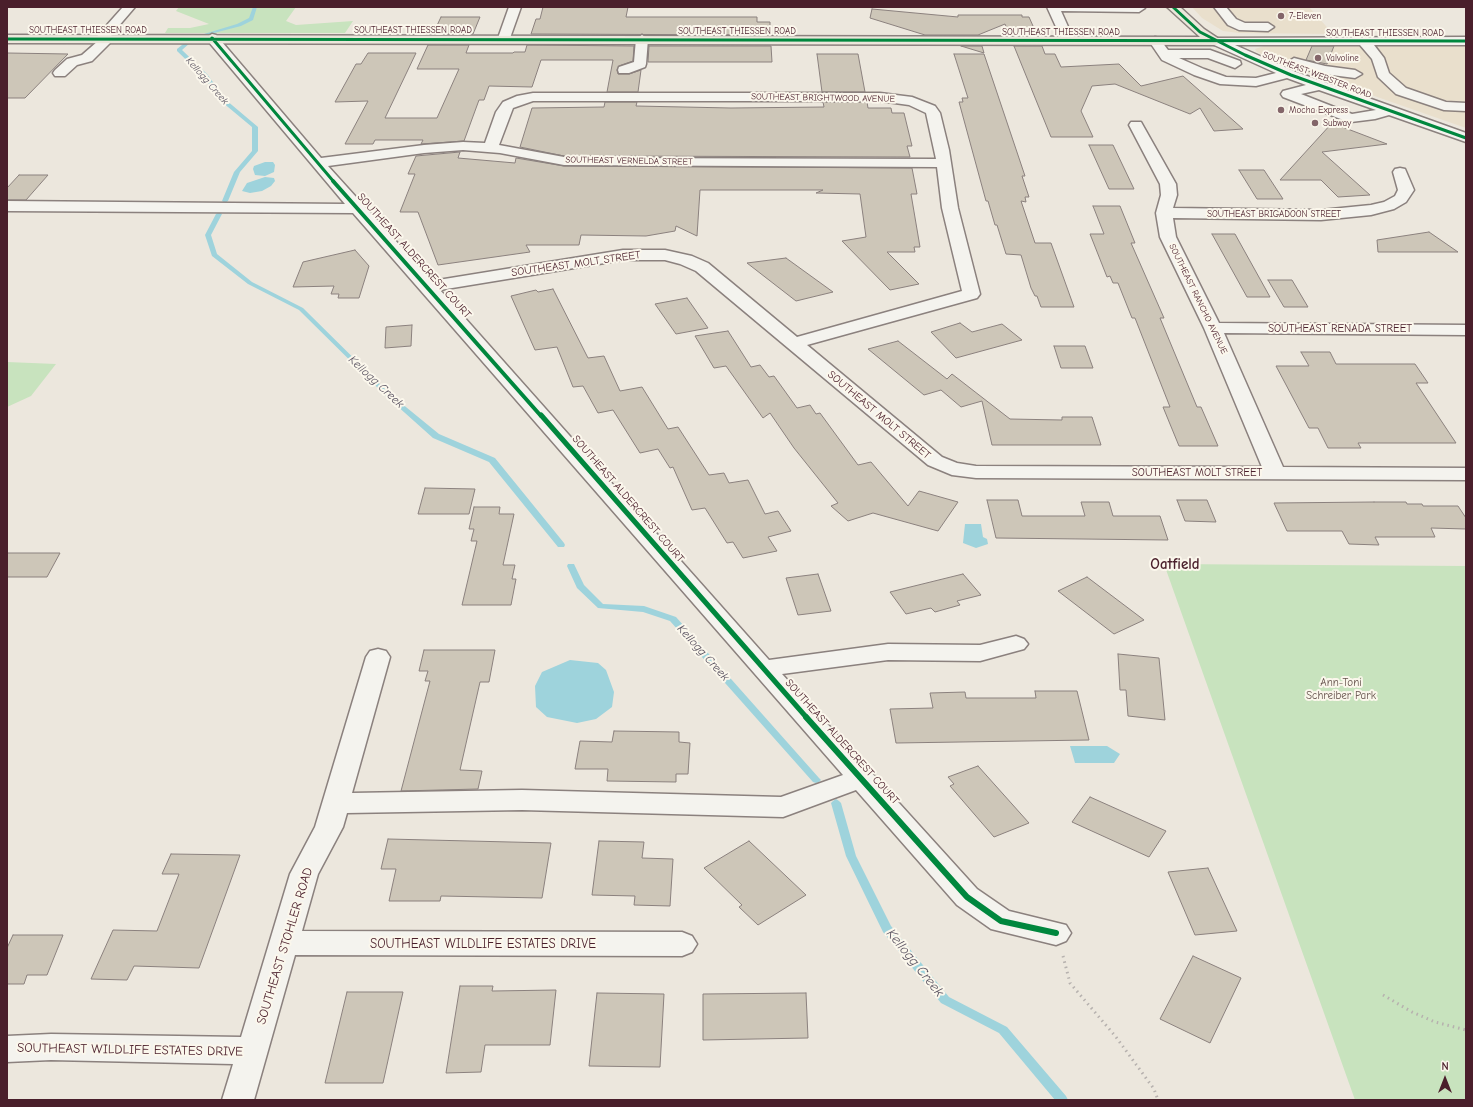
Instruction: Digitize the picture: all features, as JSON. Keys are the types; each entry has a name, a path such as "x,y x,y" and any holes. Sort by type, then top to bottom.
{"main road":[{"name":"SOUTHEAST WEBSTER ROAD","path":"1173,7 1200,32 1216,41"},
{"name":"SOUTHEAST THIESSEN ROAD","path":"7,39 504,38 1216,41"}],"street":[{"path":"60,73 72,62 87,58 129,7"},
{"path":"504,38 515,7"},
{"path":"1068,40 1053,7 1139,8"},
{"path":"1220,7 1232,22 1243,27 1280,28"},
{"path":"1309,28 1321,41"},
{"name":"SOUTHEAST ALDERCREST COURT","path":"212,38 317,163 428,286 764,669 967,897 1001,921 1056,933"},
{"path":"624,70 640,64 642,39"},
{"path":"1154,40 1167,57 1199,72 1225,81 1262,80 1288,74"},
{"name":"SOUTHEAST THIESSEN ROAD","path":"1216,41 1466,41"},
{"name":"SOUTHEAST WEBSTER ROAD","path":"1216,41 1288,74 1466,138"},
{"path":"1278,41 1287,52 1285,56 1301,65 1355,74 1383,74"},
{"path":"1364,41 1378,58 1383,74 1396,87 1412,95 1444,106 1466,107"},
{"path":"1164,54 1210,54 1233,50"},
{"path":"1210,54 1288,94 1351,118 1375,115 1390,110"},
{"path":"1340,92 1334,86 1338,78 1355,74"},
{"path":"1288,94 1321,86"},
{"name":"SOUTHEAST BRIGHTWOOD AVENUE","path":"491,148 503,112 508,104 533,97 880,97 912,101 925,106 933,113 950,208 971,294 794,343"},
{"name":"SOUTHEAST RANCHO AVENUE","path":"1136,125 1168,184 1169,195 1164,213 1168,238 1213,328 1276,473"},
{"name":"SOUTHEAST VERNELDA STREET","path":"317,163 444,147 491,148 564,161 592,162 943,163"},
{"name":"SOUTHEAST BRIGADOON STREET","path":"1164,213 1321,215 1370,210 1389,206 1401,199 1406,190 1400,172"},
{"path":"7,206 292,209 357,208"},
{"name":"SOUTHEAST MOLT STREET","path":"428,286 623,255 665,255 686,260 702,267 935,461 952,469 976,472 1466,474"},
{"name":"SOUTHEAST RENADA STREET","path":"1213,328 1466,330"},
{"path":"764,669 888,652 980,653 1016,644"},
{"name":"SOUTHEAST STOHLER ROAD","path":"238,1100 304,874 329,827 378,657"},
{"path":"336,802 522,800 783,807 861,778"},
{"name":"SOUTHEAST WILDLIFE ESTATES DRIVE","path":"284,943 682,944"},
{"name":"SOUTHEAST WILDLIFE ESTATES DRIVE","path":"7,1048 51,1047 252,1051"}],"path":[{"path":"1056,933 1070,983 1116,1036 1154,1089 1158,1100"},
{"path":"1383,995 1412,1012 1435,1022 1466,1030"}],"shaded area":[{"path":"1192,7 1309,7 1333,34 1239,33 1223,31 1202,18"},
{"path":"1264,46 1466,46 1466,128 1300,70 1257,52 1255,49"}],"green space":[{"path":"179,7 296,7 286,21 296,25 353,21 345,33 165,33 168,28 190,28 209,24 176,11"},
{"path":"7,362 56,364 31,396 7,407"},
{"name":"Ann-Toni Schreiber Park","path":"1164,564 1466,566 1466,1100 1355,1100"}],"water":[{"path":"265,162 273,162 275,165 274,172 265,176 255,175 253,169 254,166"},
{"path":"265,177 274,178 275,181 271,186 262,191 250,193 242,191 247,183"},
{"path":"965,524 981,524 983,537 987,539 988,544 976,548 963,543"},
{"path":"570,660 598,663 606,670 614,692 612,707 596,719 577,723 547,717 536,707 535,686 542,672"},
{"path":"1070,746 1107,746 1120,754 1114,763 1075,763"}],"building":[{"path":"543,7 628,7 626,17 757,17 757,22 770,22 770,35 531,34 536,19 540,19"},
{"path":"872,9 958,17 958,15 1022,15 1022,17 1029,17 1037,35 1010,35 1005,24 978,35 925,35 870,18"},
{"path":"441,17 480,17 473,34 433,34"},
{"path":"428,45 469,45 466,53 525,52 527,45 634,46 633,61 619,66 617,70 618,74 629,74 641,70 638,92 607,92 613,60 541,60 532,87 489,86 484,100 479,100 464,141 421,144 423,140 375,140 373,144 345,144 368,101 335,102 356,64 361,64 368,53 416,53 385,118 437,118 459,69 417,69"},
{"path":"649,46 771,46 772,62 648,62"},
{"path":"961,46 982,46 984,53"},
{"path":"1014,46 1042,46 1045,54 1055,54 1061,67 1119,64 1141,86 1183,76 1243,129 1214,131 1200,108 1190,114 1115,84 1092,86 1081,111 1093,137 1051,137"},
{"path":"1312,46 1334,46 1327,64 1306,60"},
{"path":"7,53 68,54 25,98 7,98"},
{"path":"817,54 858,54 865,92 822,92"},
{"path":"954,54 984,54 1025,176 1022,176 1029,197 1025,197 1026,202 1021,201 1035,243 1051,243 1074,307 1041,307 1037,296 1035,296 1031,288 1021,255 1006,254 988,201 986,201 959,102 963,102 962,98 968,98"},
{"path":"605,102 637,102 636,106 731,108 824,107 823,102 867,102 868,108 891,108 892,113 904,113 912,146 907,146 910,157 564,156 520,147 532,108 604,107"},
{"path":"1332,123 1387,144 1322,152 1370,195 1338,197 1321,180 1280,180"},
{"path":"1089,145 1113,145 1134,189 1109,189"},
{"path":"460,152 458,158 515,163 516,158 564,166 912,168 917,194 911,194 920,247 914,247 915,252 887,252 919,284 890,290 842,241 866,237 860,194 816,193 823,190 700,190 697,236 676,226 675,231 646,236 581,235 579,245 526,245 530,252 438,265 418,212 400,212 415,174 408,174 416,156"},
{"path":"1239,170 1264,170 1283,199 1257,199"},
{"path":"19,175 48,175 26,200 7,200 7,188"},
{"path":"1093,206 1120,206 1135,243 1131,243 1164,318 1160,318 1197,407 1201,407 1218,446 1179,446 1163,407 1170,407 1135,318 1132,318 1118,283 1113,283 1110,276 1107,277 1090,234 1104,234"},
{"path":"1429,232 1458,252 1378,252 1377,240"},
{"path":"1212,234 1235,234 1270,297 1247,297"},
{"path":"355,250 369,266 359,298 338,298 339,294 331,294 334,286 293,287 303,262"},
{"path":"786,258 833,292 796,301 747,263"},
{"path":"1268,280 1292,280 1308,307 1284,307"},
{"path":"553,289 588,358 604,356 620,391 642,387 668,429 678,427 709,475 724,473 729,483 748,480 765,514 778,511 791,531 768,537 777,551 743,558 733,542 727,543 705,508 692,510 673,467 670,468 658,449 640,453 613,410 598,413 583,386 573,387 557,347 535,350 511,296 536,290 538,292"},
{"path":"687,298 708,328 676,334 655,304"},
{"path":"960,323 972,332 1002,324 1022,340 956,358 931,332"},
{"path":"412,325 411,346 385,348 386,327"},
{"path":"728,331 751,367 760,365 769,377 774,376 797,408 810,405 816,414 820,413 858,465 871,462 908,506 919,491 958,502 938,531 873,513 848,521 831,506 838,503 794,448 770,413 763,418 726,366 714,368 695,336"},
{"path":"898,341 947,379 952,374 1010,419 1062,420 1062,417 1092,417 1101,445 992,445 982,401 961,407 941,390 924,395 868,349"},
{"path":"1054,346 1085,346 1093,368 1061,368"},
{"path":"1301,352 1330,352 1336,364 1415,364 1428,383 1416,383 1456,443 1358,443 1361,448 1328,448 1318,428 1309,428 1276,366 1309,366"},
{"path":"425,488 475,489 469,514 418,514"},
{"path":"987,500 1018,500 1022,516 1085,516 1081,502 1109,502 1113,516 1160,516 1168,540 996,538"},
{"path":"1177,500 1207,500 1216,522 1185,521"},
{"path":"1406,502 1407,504 1422,504 1423,506 1458,506 1466,518 1466,529 1431,528 1435,537 1375,537 1379,545 1349,544 1342,531 1287,531 1274,503"},
{"path":"474,507 500,507 499,514 514,514 503,565 515,565 512,579 516,579 511,605 462,605 477,541 471,541 474,529 469,529"},
{"path":"7,553 60,553 47,577 7,577"},
{"path":"818,574 831,611 798,615 786,578"},
{"path":"963,574 981,595 957,601 960,605 935,612 931,608 906,614 890,592"},
{"path":"1087,577 1144,620 1114,634 1058,591"},
{"path":"424,650 495,650 489,682 480,682 460,770 482,771 478,789 401,791 430,681 425,681 428,671 419,671"},
{"path":"1118,654 1159,658 1165,720 1128,716 1126,690 1120,690"},
{"path":"1035,691 1077,691 1089,740 896,743 890,709 933,708 930,693 965,692 966,698 1036,698"},
{"path":"614,731 679,732 679,742 690,743 688,774 676,774 676,782 607,781 608,769 575,769 580,741 612,742"},
{"path":"978,766 1029,823 994,837 950,786 954,784 948,777"},
{"path":"1090,797 1166,831 1149,857 1072,822"},
{"path":"388,839 551,843 542,898 441,896 440,901 389,901 396,869 381,869"},
{"path":"599,841 644,842 642,858 673,859 670,906 634,905 635,896 592,895"},
{"path":"749,841 806,895 758,925 739,907 742,905 704,868"},
{"path":"171,854 240,855 199,968 134,966 127,980 91,979 113,930 157,931 179,874 162,874"},
{"path":"1208,868 1237,931 1195,935 1168,872"},
{"path":"13,935 63,935 47,975 27,975 24,984 7,984 7,948"},
{"path":"1193,956 1241,978 1210,1043 1160,1019"},
{"path":"460,986 493,986 492,991 556,990 550,1045 485,1045 481,1072 446,1073"},
{"path":"347,992 403,992 383,1083 325,1083"},
{"path":"597,993 664,994 660,1067 589,1066"},
{"path":"806,993 808,1038 703,1040 703,994"}],"waterway":[{"name":"Kellogg Creek","path":"206,34 239,25 251,19 255,7"},
{"name":"Kellogg Creek","path":"189,42 179,50 205,75 224,101 255,127 255,151 237,172 225,201"},
{"name":"Kellogg Creek","path":"219,214 208,235 214,255 250,283 301,309 388,395 436,436 492,460 561,545"},
{"name":"Kellogg Creek","path":"571,566 580,586 601,606 644,609 673,619 816,780"},
{"name":"Kellogg Creek","path":"836,803 851,856 887,929 945,1000 1003,1030 1062,1100"}],"cycle path":[{"path":"1173,7 1200,32 1245,55 1291,75 1466,138"},
{"path":"212,38 317,163 428,287 763,669 967,897 1001,921 1056,933"},
{"path":"7,39 1466,41"}],"place":[{"name":"7-Eleven","path":"1281,16"},
{"name":"Valvoline","path":"1318,58"},
{"name":"Mocha Express","path":"1281,110"},
{"name":"Subway","path":"1315,123"}],"district":[{"name":"Oatfield","path":"1175,565"}]}
